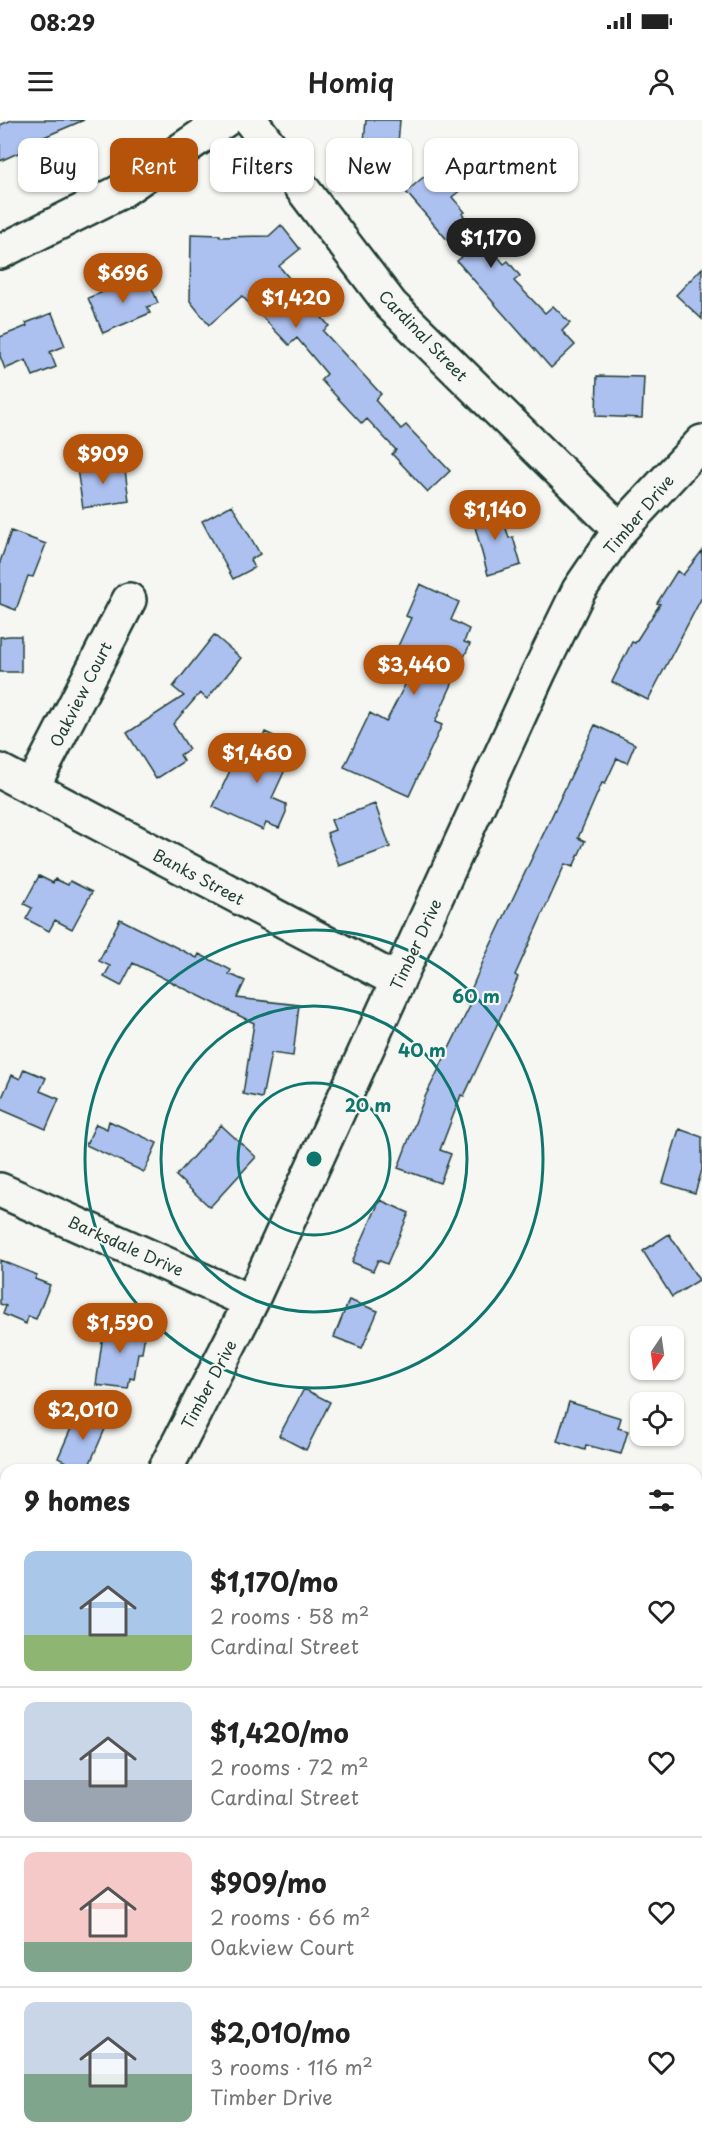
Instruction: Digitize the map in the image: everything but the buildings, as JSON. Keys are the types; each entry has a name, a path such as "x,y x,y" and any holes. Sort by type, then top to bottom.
{"street":[{"path":"0,252 120,192 225,120"},
{"name":"Cardinal Street","path":"250,120 391,305 620,530"},
{"name":"Timber Drive","path":"168,1464 251,1302 579,590 620,530 702,442"},
{"name":"Oakview Court","path":"32,788 129,600"},
{"name":"Banks Street","path":"0,771 398,981"},
{"name":"Barksdale Drive","path":"0,1190 251,1302"}]}
